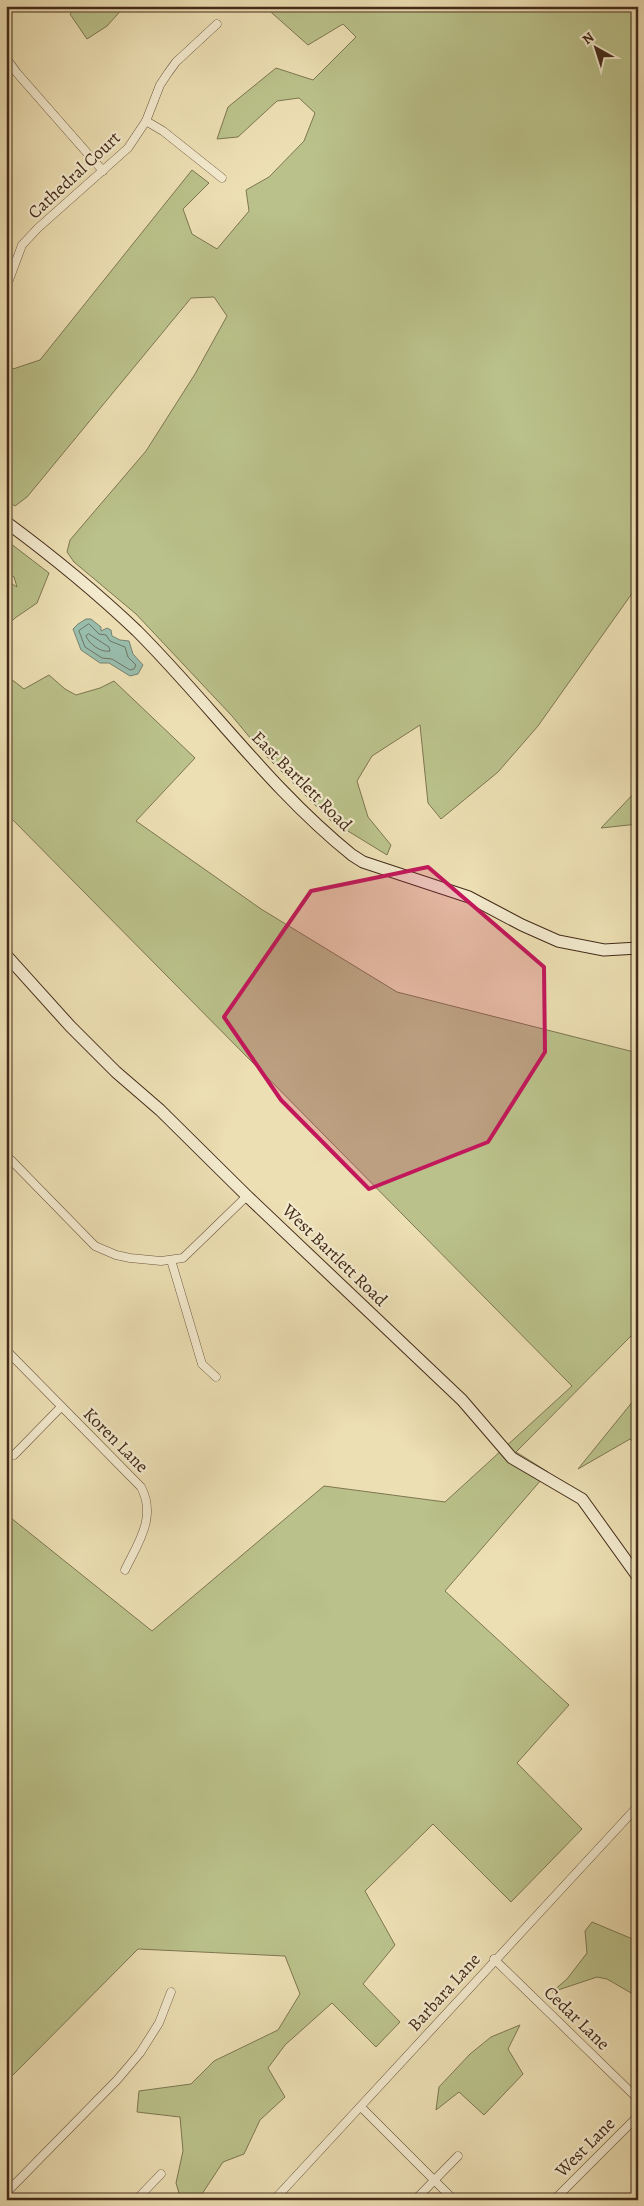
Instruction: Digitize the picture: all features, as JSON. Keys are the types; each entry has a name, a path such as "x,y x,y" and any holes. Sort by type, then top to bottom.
{"street":[{"name":"Cathedral Court","path":"9,280 22,245 128,148 146,121 160,84 182,56 217,24"},
{"path":"6,58 17,74 103,171"},
{"path":"146,121 163,131 222,178"},
{"name":"East Bartlett Road","path":"6,522 102,599 138,632 293,800 352,855 363,862 469,897 558,941 604,950 638,948"},
{"name":"West Bartlett Road","path":"8,959 109,1065 160,1110 246,1196 462,1400 512,1458 582,1499 638,1577"},
{"path":"6,1155 95,1246 116,1255 130,1258 161,1261 183,1258 246,1196"},
{"path":"171,1260 202,1364 216,1377"},
{"name":"Koren Lane","path":"6,1350 141,1487 145,1495 149,1515 125,1570"},
{"path":"14,1455 61,1407"},
{"name":"Barbara Lane","path":"274,2200 362,2107 494,1959 638,1806"},
{"name":"Cedar Lane","path":"494,1959 638,2099"},
{"path":"6,2193 92,2103 117,2080 140,2053 159,2023 171,1992"},
{"path":"362,2107 454,2200"},
{"name":"West Lane","path":"554,2200 638,2116"},
{"path":"415,2200 458,2156"},
{"path":"136,2200 161,2174"}],"highlighted area":[{"path":"428,867 544,967 545,1052 488,1142 369,1189 281,1100 224,1017 311,891"}],"green space":[{"path":"78,6 125,6 107,26 87,39 70,14"},
{"path":"264,6 638,6 638,591 633,592 538,726 498,772 441,819 428,803 420,725 372,756 357,781 368,817 391,845 387,855 330,820 261,751 232,716 136,614 74,562 67,552 70,540 146,451 195,374 227,316 214,297 191,298 27,497 15,506 6,500 6,361 13,369 40,360 192,170 209,183 183,209 192,234 217,249 249,211 246,190 269,177 304,141 315,113 299,98 277,101 238,137 217,139 228,107 276,68 313,80 356,37 343,24 308,45"},
{"path":"6,540 49,573 37,603 15,618 6,627 6,580 17,587 14,577 6,570"},
{"path":"6,675 24,689 49,675 65,689 76,695 100,688 114,681 195,758 136,821 261,909 397,992 638,1053 638,1341 631,1336 516,1452 548,1472 445,1591 569,1705 517,1763 582,1829 511,1902 433,1824 365,1891 395,1945 363,1984 400,2022 376,2047 332,2003 285,2045 268,2068 285,2097 260,2120 244,2154 223,2162 200,2197 201,2200 181,2200 176,2183 183,2151 180,2117 137,2112 139,2091 191,2084 214,2061 278,2030 300,1994 285,1956 138,1949 6,2082 6,1514 152,1631 324,1486 445,1502 572,1386 6,813"},
{"path":"638,789 638,824 601,828"},
{"path":"638,1395 638,1446 630,1439 578,1469"},
{"path":"592,1922 635,1940 638,1937 638,1997 607,1979 597,1977 552,1992 567,1979 587,1953 585,1931"},
{"path":"520,2025 508,2049 523,2074 484,2115 459,2092 436,2110 439,2087 470,2054 491,2037"}],"water":[{"path":"86,619 91,619 101,627 101,631 107,628 111,630 112,636 120,640 129,641 133,654 143,665 138,674 130,676 109,663 100,663 81,650 73,629"}]}
